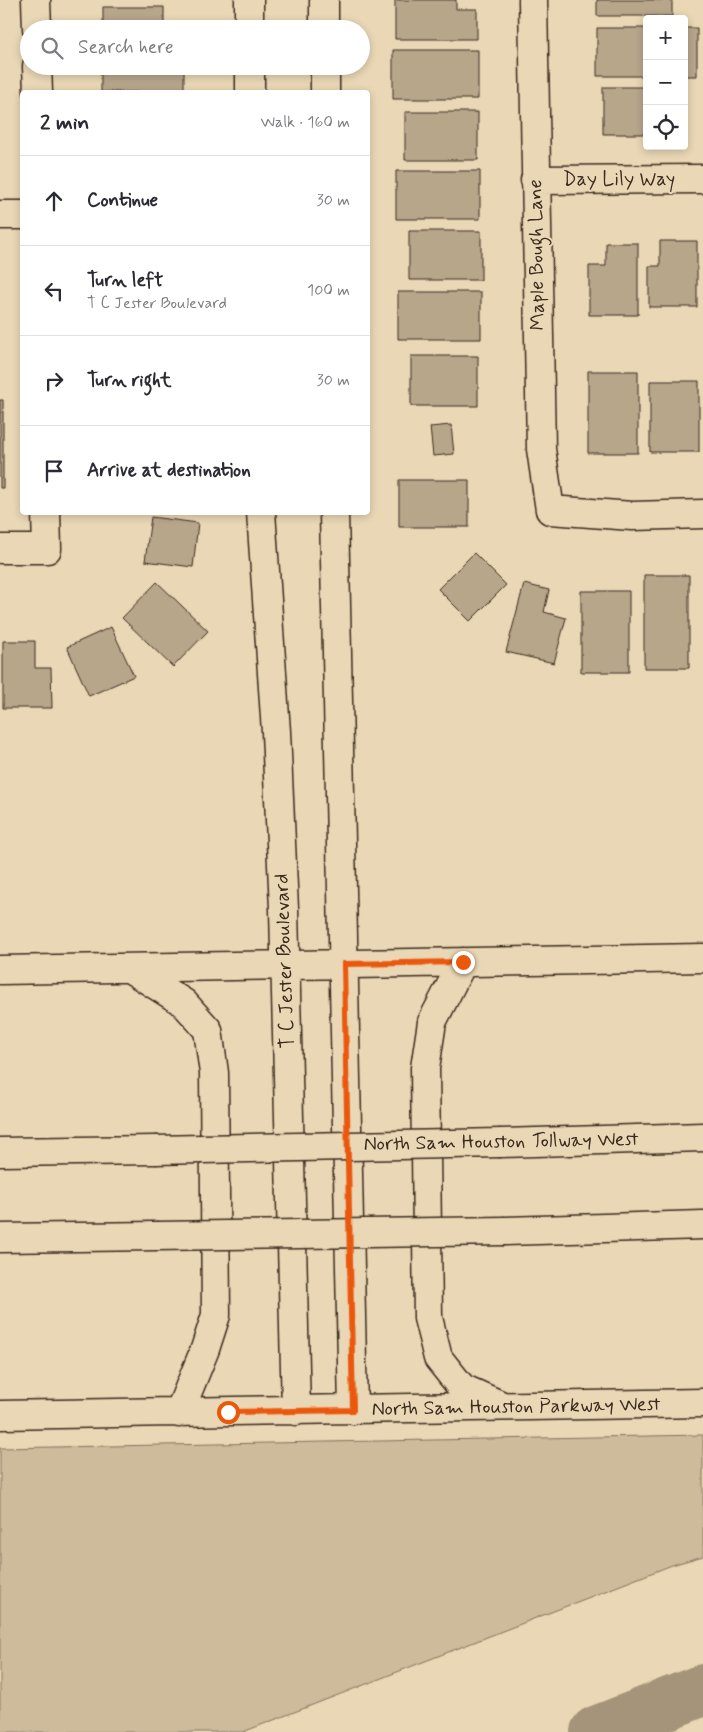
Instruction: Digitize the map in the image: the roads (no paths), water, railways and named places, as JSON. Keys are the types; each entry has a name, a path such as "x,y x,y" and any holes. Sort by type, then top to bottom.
{"main road":[{"path":"36,0 36,20"},
{"path":"249,0 249,20"},
{"path":"324,0 324,20"},
{"name":"Maple Bough Lane","path":"533,0 541,450 550,510 632,516 703,514"},
{"path":"37,75 38,90"},
{"path":"250,75 250,90"},
{"path":"325,75 325,90"},
{"name":"Day Lily Way","path":"535,180 703,179"},
{"path":"0,215 20,215"},
{"path":"0,550 47,549 46,515"},
{"name":"T C Jester Boulevard","path":"261,515 276,732 286,965 296,1411"},
{"path":"334,515 353,1410"},
{"path":"0,970 703,958"},
{"path":"463,962 432,1022 425,1068 428,1318 438,1358 462,1388 504,1407"},
{"path":"130,968 184,1003 208,1030 214,1073 216,1315 205,1349 179,1413"},
{"name":"North Sam Houston Tollway West","path":"0,1152 501,1143 703,1137"},
{"path":"0,1238 505,1231 703,1225"},
{"name":"North Sam Houston Parkway West","path":"0,1415 703,1403"}],"waterway":[{"path":"596,1732 703,1690"}]}
